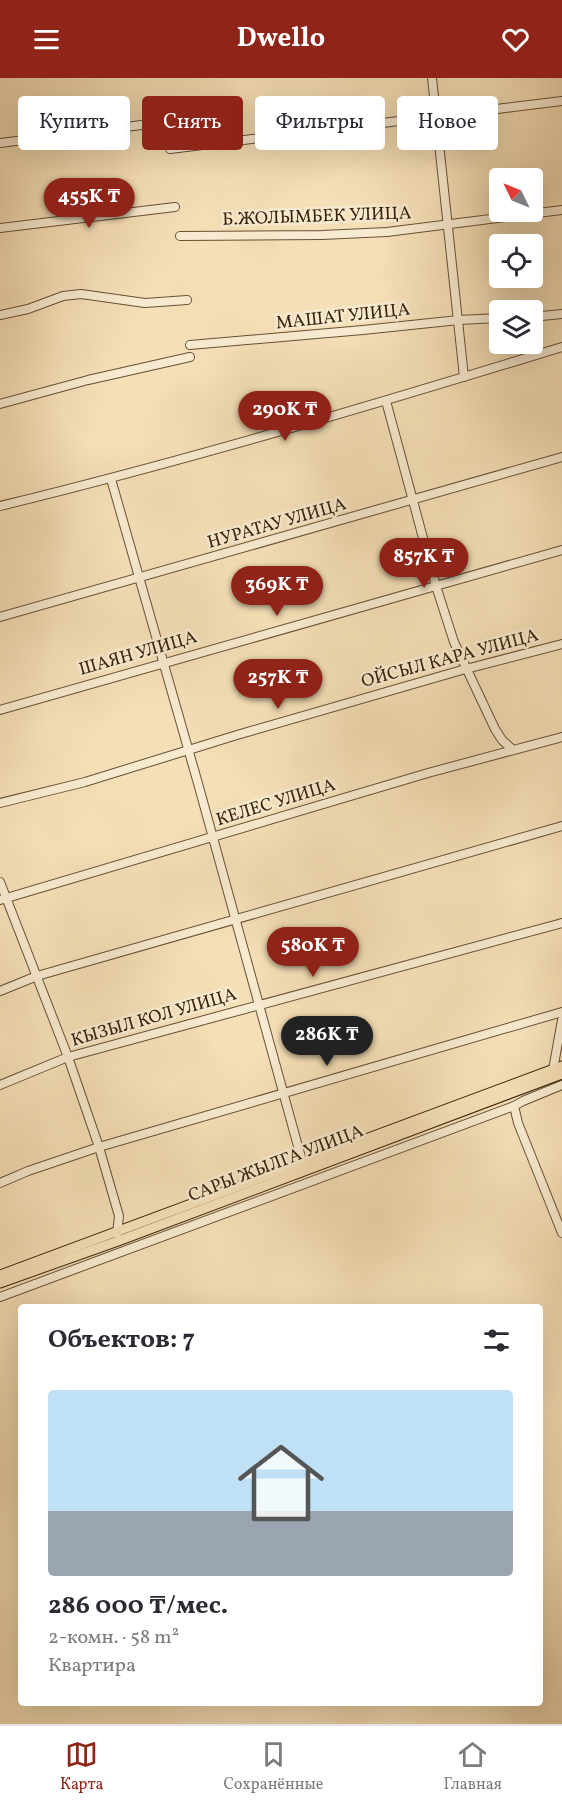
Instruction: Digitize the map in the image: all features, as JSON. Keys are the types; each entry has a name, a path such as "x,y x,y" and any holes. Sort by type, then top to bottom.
{"main road":[{"name":"САРЫ ЖЫЛГА УЛИЦА","path":"0,1283 559,1070"},
{"name":"САРЫ ЖЫЛГА УЛИЦА","path":"0,1275 117,1237"}],"street":[{"path":"432,78 433,96"},
{"path":"498,108 562,101"},
{"path":"243,140 397,120"},
{"path":"0,143 142,125"},
{"path":"439,150 464,377"},
{"path":"0,228 175,207"},
{"name":"Б.ЖОЛЫМБЕК УЛИЦА","path":"180,236 387,232 562,210"},
{"path":"0,315 28,309 63,296 81,294 145,303 187,300"},
{"path":"543,316 562,314"},
{"name":"МАШАТ УЛИЦА","path":"190,345 489,319"},
{"path":"0,506 111,479 386,401 562,347"},
{"path":"0,404 88,380 190,357"},
{"path":"386,401 412,501 454,642 495,729 502,740 513,750"},
{"name":"НУРАТАУ УЛИЦА","path":"0,617 562,457"},
{"path":"111,479 303,1167"},
{"name":"ШАЯН УЛИЦА","path":"0,710 562,550"},
{"name":"ОЙСЫЛ КАРА УЛИЦА","path":"0,802 85,782 188,749 466,669 562,644"},
{"name":"КЕЛЕС УЛИЦА","path":"3,899 428,772 562,737"},
{"path":"0,991 37,976 562,826"},
{"path":"0,882 3,899 37,976 99,1147 119,1216 117,1237"},
{"name":"КЫЗЫЛ КОЛ УЛИЦА","path":"0,1085 68,1057 562,923"},
{"path":"0,1183 99,1147 562,1012"},
{"path":"559,1070 562,1020"},
{"path":"0,1297 514,1106 562,1085"},
{"path":"514,1106 518,1123 562,1233"}]}
